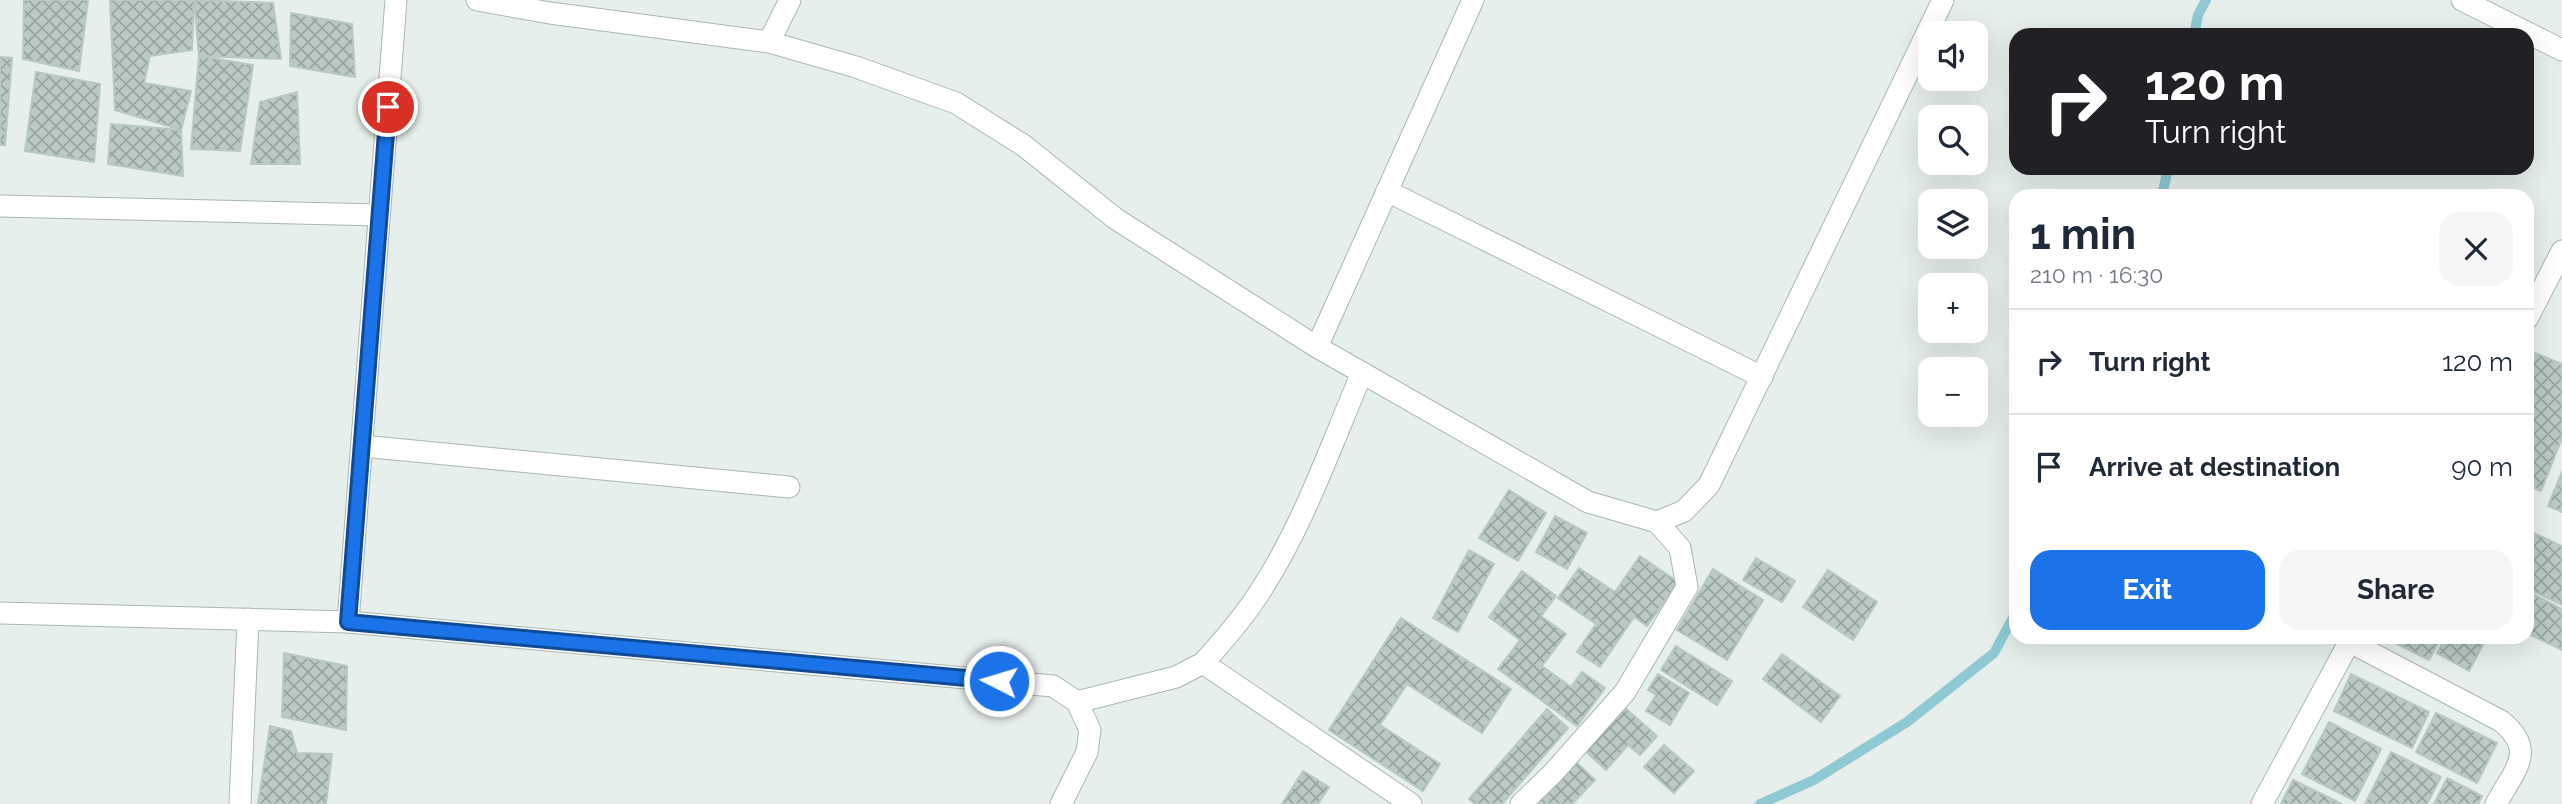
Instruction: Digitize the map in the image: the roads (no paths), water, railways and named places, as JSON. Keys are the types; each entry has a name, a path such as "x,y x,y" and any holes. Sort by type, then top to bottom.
{"street":[{"path":"348,622 396,0"},
{"path":"477,0 553,6 769,42 856,67 956,103 1023,145 1116,219 1317,347 1588,502 1657,522 1681,548 1687,586 1625,692 1553,773 1521,804"},
{"path":"769,42 790,0"},
{"path":"1317,347 1473,0"},
{"path":"1657,522 1684,511 1709,485 1943,0"},
{"path":"2462,0 2518,28"},
{"path":"2534,36 2562,50"},
{"path":"1387,191 1762,377"},
{"path":"0,206 379,215"},
{"path":"2534,305 2562,251"},
{"path":"1077,702 1176,677 1203,663 1239,622 1263,589 1287,546 1362,373"},
{"path":"362,446 789,487"},
{"path":"0,613 348,622 1054,686 1077,702 1090,730 1087,752 1061,804"},
{"path":"240,804 248,619"},
{"path":"2262,804 2349,644"},
{"path":"2358,644 2501,721 2517,733 2522,749 2519,761 2496,804"},
{"path":"1203,663 1411,804"}],"waterway":[{"path":"2195,28 2198,15 2206,0"},
{"path":"2164,189 2166,175"},
{"path":"1760,804 1814,780 1907,722 1994,653 2009,625"}]}
